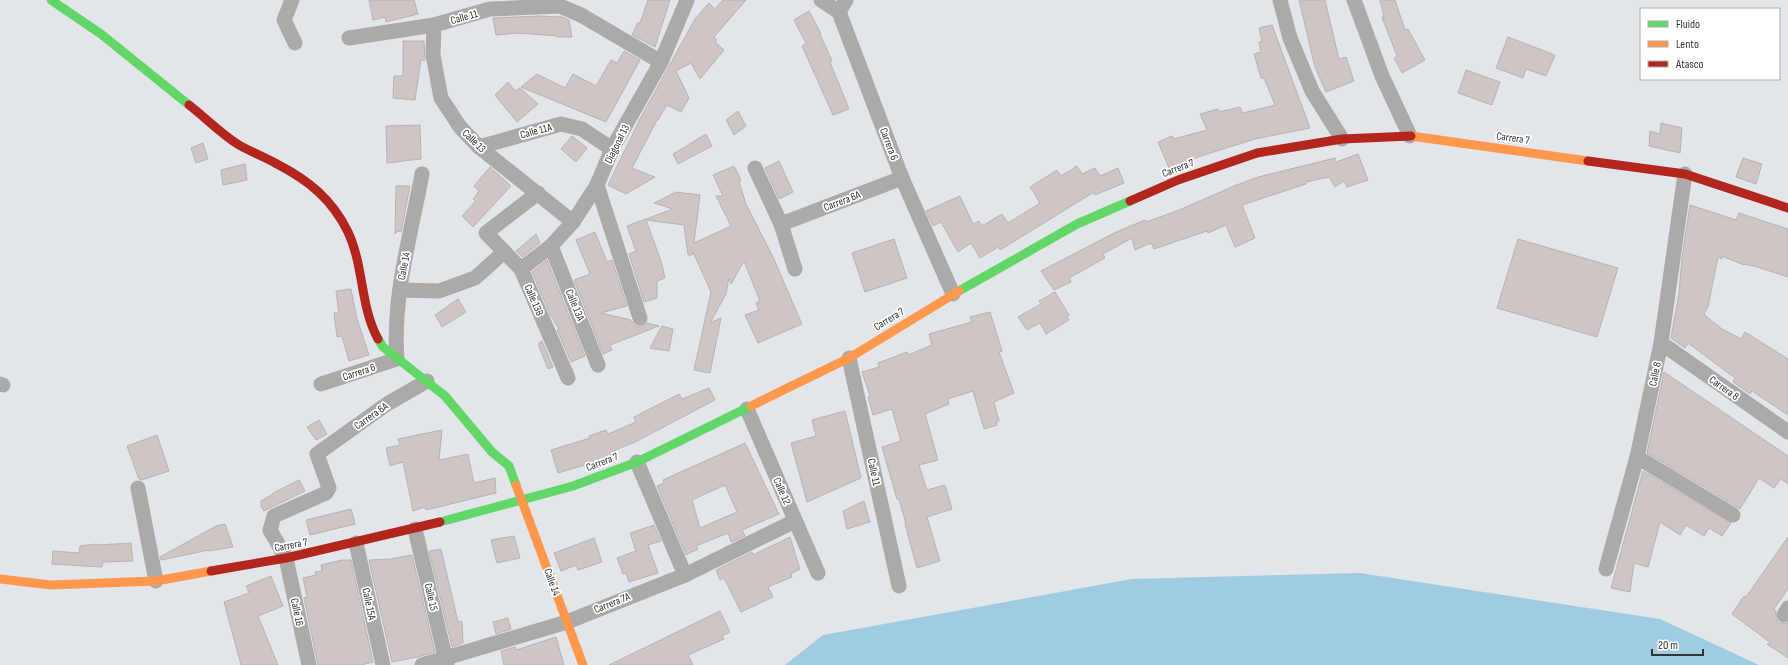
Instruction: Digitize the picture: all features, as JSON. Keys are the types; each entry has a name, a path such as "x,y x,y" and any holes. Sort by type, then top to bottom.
{"main road":[{"name":"Calle 14","path":"51,0 101,34 240,145 278,164 318,190 333,207 347,230 356,250 368,315 374,331 383,347 445,396 492,452 509,466 583,665"},
{"name":"Carrera 7","path":"0,578 51,585 156,581 286,558 356,543 415,529 573,486 637,462 849,358 953,294 1077,224 1178,180 1257,153 1342,139 1410,136 1685,174 1788,208"}],"street":[{"path":"292,0 284,20 295,43"},
{"name":"Diagonal 13","path":"521,269 551,246 573,222 597,185 612,149 661,62 688,0"},
{"name":"Carrera 6","path":"821,0 843,6 902,178 953,294"},
{"path":"1280,0 1290,38 1312,90 1342,139"},
{"path":"1354,0 1382,76 1410,136"},
{"name":"Calle 11","path":"349,38 434,25 490,9 560,6 581,15 661,62"},
{"name":"Calle 13","path":"434,25 433,55 441,98 460,127 479,146 573,222"},
{"name":"Calle 11A","path":"479,146 561,124 582,129 612,149"},
{"path":"755,168 781,224 796,268"},
{"name":"Calle 14","path":"397,359 395,336 400,290 422,174"},
{"name":"Calle 8","path":"1606,569 1638,457 1661,344 1685,174"},
{"name":"Carrera 6A","path":"781,224 902,178"},
{"path":"597,185 640,318"},
{"name":"Calle 13B","path":"538,193 486,233 521,269 568,378"},
{"name":"Calle 13A","path":"551,246 598,365"},
{"path":"400,290 439,291 475,278 504,252"},
{"name":"Carrera 8","path":"1661,344 1788,432"},
{"name":"Calle 11","path":"849,358 898,586"},
{"name":"Carrera 6","path":"321,384 397,359"},
{"name":"Carrera 6A","path":"329,488 317,454 387,404 427,381"},
{"name":"Calle 12","path":"746,409 818,573"},
{"path":"1638,457 1733,515"},
{"path":"637,462 685,574"},
{"path":"138,488 156,581"},
{"name":"Calle 16","path":"309,665 286,558 270,530 274,516 326,492 329,488"},
{"name":"Carrera 7A","path":"422,665 446,662 567,622 685,574 795,521"},
{"name":"Calle 15","path":"415,529 446,662"},
{"name":"Calle 15A","path":"356,543 383,665"}],"water":[{"path":"1360,573 1660,619 1759,665 785,665 823,635 1132,579"}],"building":[{"path":"369,0 414,0 418,14 386,22 385,17 373,20"},
{"path":"648,0 670,0 655,47 632,35 638,22 640,23"},
{"path":"723,0 746,0 714,37 717,40 715,42 724,50 700,79 691,63 676,71 689,98 681,112 667,105 657,120 632,168 655,177 626,194 608,185 641,117 695,19 709,3 715,9"},
{"path":"1299,0 1325,0 1339,59 1346,57 1354,81 1326,92 1315,67"},
{"path":"1380,0 1395,0 1405,30 1408,29 1425,60 1402,73 1394,58 1397,56 1382,17 1384,17"},
{"path":"809,11 821,34 832,61 830,62 849,109 833,115 802,46 806,43 794,20"},
{"path":"539,16 562,17 569,20 572,37 518,33 496,35 493,18"},
{"path":"1272,25 1310,128 1255,139 1169,168 1158,142 1172,136 1174,139 1207,130 1200,114 1218,109 1219,112 1240,107 1243,113 1275,105 1264,78 1261,78 1254,54 1261,52 1259,42 1262,41 1259,28"},
{"path":"1508,37 1555,55 1546,76 1526,69 1523,78 1496,68"},
{"path":"403,41 424,41 425,60 421,60 415,100 393,98 394,76 403,76"},
{"path":"624,51 640,60 606,122 521,87 537,74 565,88 573,74 596,86 611,60 617,63"},
{"path":"1466,70 1500,82 1492,105 1458,93"},
{"path":"508,82 515,91 520,88 538,104 517,122 495,95"},
{"path":"738,111 746,126 734,135 726,120"},
{"path":"1661,123 1682,128 1680,153 1649,146 1650,131 1660,134"},
{"path":"420,125 421,159 387,163 386,126"},
{"path":"706,134 712,146 678,164 673,154"},
{"path":"572,136 587,148 576,162 561,149"},
{"path":"203,143 208,159 196,163 191,148"},
{"path":"1358,154 1368,180 1347,187 1344,181 1335,187 1329,177 1306,182 1306,184 1242,205 1255,238 1235,247 1226,225 1208,233 1207,231 1154,249 1151,243 1135,250 1132,238 1103,254 1105,258 1069,278 1071,282 1054,290 1041,271 1116,232 1145,220 1146,222 1179,210 1258,177 1335,158 1336,162"},
{"path":"1743,158 1762,164 1756,184 1736,177"},
{"path":"779,161 793,192 779,199 765,168"},
{"path":"245,164 247,180 223,185 221,170"},
{"path":"734,166 741,180 739,181 746,204 773,257 802,324 758,343 745,315 759,310 756,303 760,301 744,261 731,284 729,278 726,294 710,323 721,318 710,373 694,370 711,292 693,252 692,255 688,255 684,225 646,220 661,261 665,278 657,281 657,298 644,302 629,254 636,251 627,226 673,209 654,203 676,192 700,195 694,243 731,226 716,196 723,196 713,175"},
{"path":"1077,166 1082,174 1095,168 1100,176 1118,168 1124,183 1095,195 1094,192 1000,250 998,247 980,258 971,243 958,252 941,222 933,226 926,211 960,196 973,224 979,221 982,226 1002,214 1008,223 1040,203 1030,187 1057,170 1061,176"},
{"path":"490,167 511,186 473,227 462,216 476,201 473,199 479,191 474,186"},
{"path":"396,186 410,186 401,232 398,231 395,234"},
{"path":"1690,205 1736,220 1739,213 1788,229 1788,277 1757,267 1744,265 1722,256 1722,259 1718,257 1708,307 1704,313 1722,329 1741,339 1745,332 1788,359 1788,415 1752,391 1750,394 1733,382 1735,378 1688,343 1685,348 1671,338 1679,293 1682,258"},
{"path":"595,232 607,262 612,260 627,306 601,313 631,320 638,327 647,323 659,326 610,345 612,350 603,354 574,280 590,274 576,240"},
{"path":"536,234 540,243 522,257 516,251"},
{"path":"894,239 907,278 865,292 852,253"},
{"path":"1518,239 1618,268 1597,337 1497,308"},
{"path":"547,260 585,356 571,362 557,330 559,329 551,316 532,272"},
{"path":"351,289 357,319 369,355 349,361 342,336 337,337 334,313 339,313 336,291"},
{"path":"1055,292 1069,315 1067,316 1069,320 1046,334 1040,323 1027,330 1018,317 1041,304 1039,301"},
{"path":"458,299 466,312 442,327 435,315"},
{"path":"990,312 1002,351 999,352 1014,393 994,402 999,421 996,421 997,425 984,429 973,391 948,399 949,404 925,414 938,460 919,465 927,490 945,485 952,509 927,517 940,561 917,568 899,499 897,499 882,447 901,441 892,409 873,415 868,397 870,396 862,372 879,367 878,363 907,352 908,355 932,345 929,334 972,322 970,317"},
{"path":"662,326 673,329 669,351 650,348"},
{"path":"542,341 553,367 548,369 538,344"},
{"path":"1664,372 1788,456 1788,484 1781,479 1774,488 1759,478 1740,509 1647,453"},
{"path":"709,388 715,400 635,442 613,451 615,456 599,463 598,461 558,473 551,450 590,438 589,436 606,430 608,434 636,422 634,417 679,394 682,399"},
{"path":"845,411 861,478 807,502 791,443 816,436 812,420"},
{"path":"319,420 327,434 316,440 307,427"},
{"path":"442,430 439,460 468,454 474,483 495,478 496,493 426,510 425,507 413,511 403,462 390,466 386,448 400,445 398,439"},
{"path":"157,435 169,471 142,480 139,479 127,446"},
{"path":"745,443 779,514 742,530 745,536 731,542 728,533 696,546 698,549 686,555 657,486 664,483 663,480","holes":["725,485 737,512 700,528 692,500"]},
{"path":"1643,471 1731,523 1722,536 1709,528 1704,536 1686,525 1680,535 1660,522 1648,567 1634,563 1630,592 1611,588"},
{"path":"299,480 305,491 264,511 261,506 261,501"},
{"path":"864,501 870,522 847,529 843,511"},
{"path":"351,509 355,524 310,535 306,520"},
{"path":"225,524 233,547 209,550 161,560 160,557 216,526"},
{"path":"654,525 661,541 648,545 658,573 629,582 626,573 623,574 617,558 636,551 630,533"},
{"path":"514,536 520,558 497,563 491,540"},
{"path":"790,537 800,569 791,574 792,577 768,587 773,597 741,612 724,578 720,580 716,570 752,552 753,555"},
{"path":"1788,537 1788,589 1774,609 1776,611 1776,619 1779,623 1788,623 1788,658 1767,644 1771,643 1732,614 1744,596 1746,597"},
{"path":"594,538 602,562 578,570 576,565 561,571 554,553"},
{"path":"131,543 133,561 103,562 102,567 52,564 53,551 79,553 80,546"},
{"path":"441,549 458,622 462,621 463,643 452,647 429,551"},
{"path":"412,555 435,652 392,662 369,560 390,559"},
{"path":"342,560 351,560 373,662 361,665 318,665 304,598 307,597 303,578 316,575 315,572 322,571 321,565"},
{"path":"271,576 283,606 258,616 278,665 241,665 224,602 249,593 246,586"},
{"path":"720,611 730,632 722,636 724,639 688,655 693,665 609,665"},
{"path":"508,618 511,629 496,634 493,622"},
{"path":"556,637 564,665 504,665 501,651 515,647 516,650"}],"traffic: fast":[{"path":"51,0 101,34 189,105"},
{"path":"959,291 1077,224 1130,201"},
{"path":"378,339 383,347 445,396 492,452 509,466 516,485"},
{"path":"440,522 573,486 637,462 751,406"}],"traffic: slow":[{"path":"1411,136 1588,161"},
{"path":"751,406 849,358 959,291"},
{"path":"516,485 583,665"},
{"path":"0,579 51,585 156,581 211,571"}],"traffic: jam":[{"path":"189,105 232,141 288,170 309,184 327,200 342,220 353,245 368,313 378,339"},
{"path":"1130,201 1178,180 1257,153 1342,139 1411,136"},
{"path":"1588,161 1685,174 1788,208"},
{"path":"211,571 286,558 440,522"}]}
